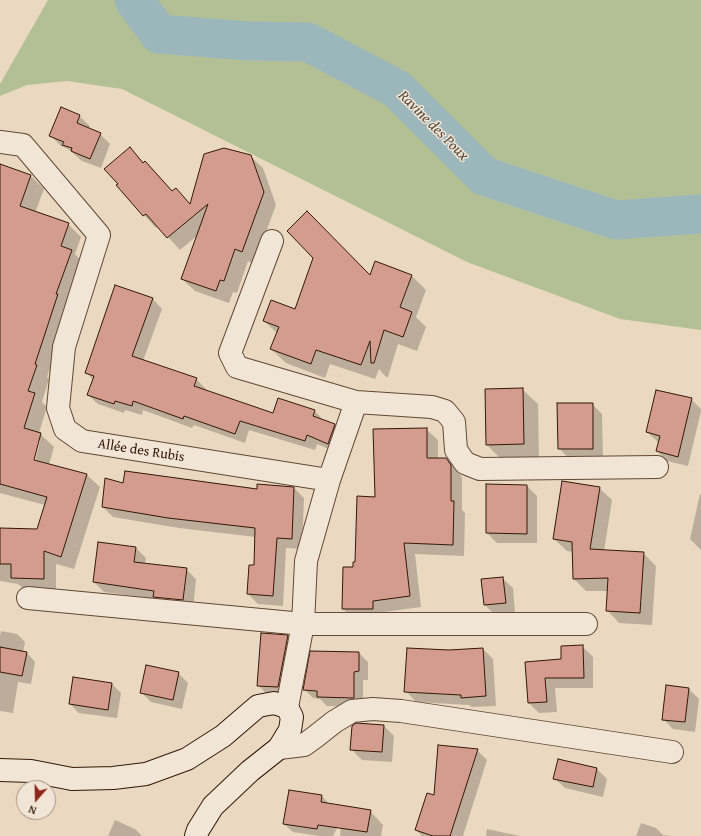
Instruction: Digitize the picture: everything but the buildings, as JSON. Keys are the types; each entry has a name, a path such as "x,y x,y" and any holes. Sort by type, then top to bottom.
{"street":[{"name":"Allée des Rubis","path":"0,142 23,145 99,235 64,347 58,408 65,429 82,441 329,480"},
{"path":"272,241 230,354 238,367 356,402 432,407 445,411 454,422 456,450 465,463 480,469 657,467"},
{"path":"196,836 212,806 250,771 279,748 290,730 292,718 287,707 303,624 306,561 329,480 356,402"},
{"path":"28,598 303,624 586,624"},
{"path":"0,770 31,771 72,779 113,778 146,774 187,759 223,736 258,706 274,702 287,707"},
{"path":"279,748 304,745 334,722 352,712 373,709 401,711 672,752"}],"green space":[{"path":"48,0 701,0 701,330 620,319 467,262 122,89 67,81 27,85 0,96 0,84"}],"waterway":[{"name":"Ravine des Poux","path":"134,0 159,34 249,41 308,42 397,89 484,176 616,220 701,214"}]}
